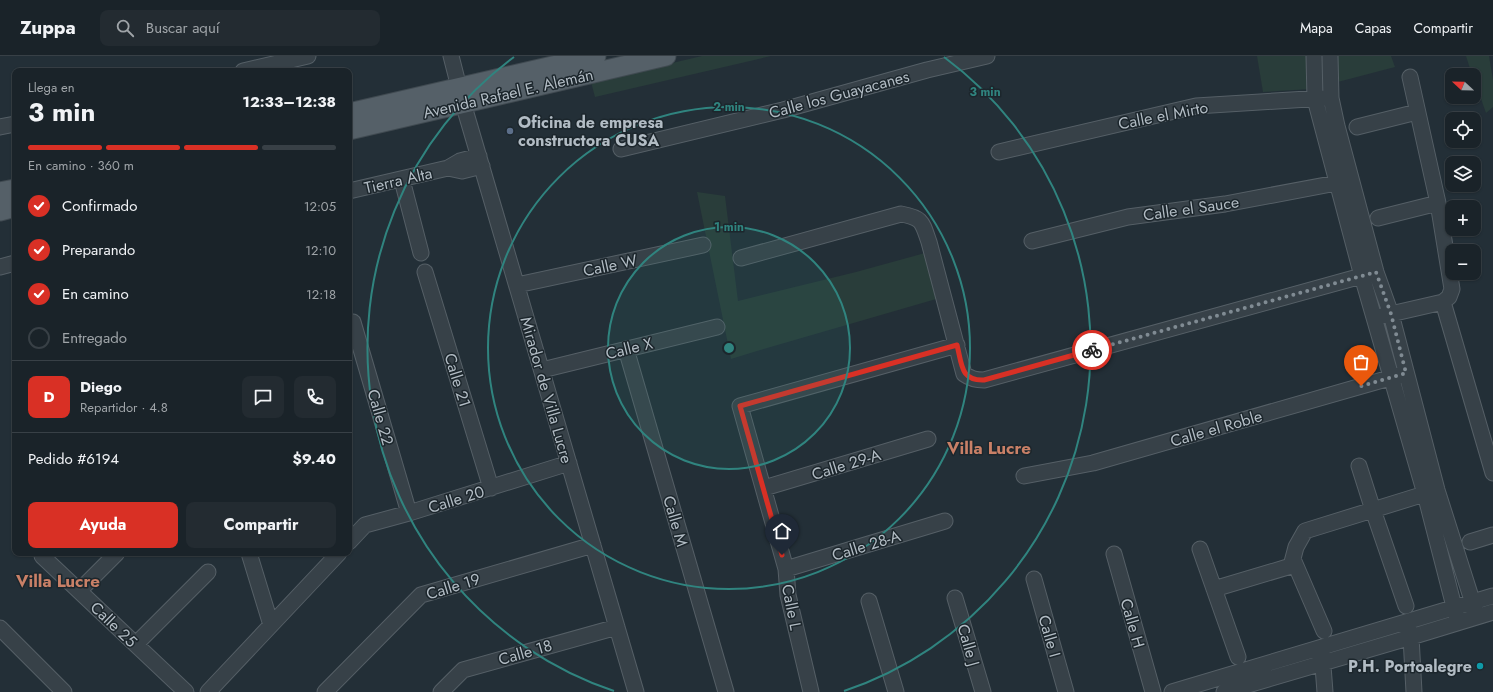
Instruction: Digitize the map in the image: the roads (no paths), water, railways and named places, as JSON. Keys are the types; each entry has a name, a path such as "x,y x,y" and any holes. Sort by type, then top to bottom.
{"main road":[{"name":"Avenida Rafael E. Alemán","path":"352,129 596,56"},
{"name":"Avenida Rafael E. Alemán","path":"352,113 462,95 666,56"},
{"path":"0,192 12,190"},
{"path":"0,211 12,208"}],"street":[{"path":"256,68 308,56"},
{"name":"Mirador de Villa Lucre","path":"451,56 480,161 636,692"},
{"name":"Calle los Guayacanes","path":"621,149 783,110 928,70 987,56"},
{"path":"1314,56 1315,98 1391,314 1406,373 1458,622"},
{"path":"1330,56 1331,98 1362,276 1391,377 1431,492 1477,616"},
{"path":"1374,318 1443,302 1449,297 1452,289 1438,203 1410,77"},
{"name":"Calle el Mirto","path":"999,152 1196,106 1331,98"},
{"path":"1357,127 1417,112"},
{"path":"0,127 12,125"},
{"name":"Tierra Alta","path":"352,190 402,180 448,168 460,161 480,161"},
{"path":"402,180 421,253"},
{"name":"Calle el Sauce","path":"1032,241 1128,217 1225,204 1345,182"},
{"path":"1378,218 1438,203"},
{"path":"741,258 901,214 918,218 923,224 929,242 964,374 976,380 984,380 1376,272"},
{"name":"Calle W","path":"517,285 702,245"},
{"path":"0,267 12,264"},
{"name":"Calle 21","path":"425,272 491,488"},
{"path":"1443,302 1493,473"},
{"name":"Calle 22","path":"354,322 409,513"},
{"name":"Calle X","path":"542,370 717,327"},
{"name":"Calle L","path":"811,692 788,595 786,569 740,406 957,345"},
{"name":"Calle M","path":"626,349 726,692"},
{"name":"Calle el Roble","path":"1024,476 1093,463 1406,373"},
{"name":"Calle 29-A","path":"764,488 928,439"},
{"name":"Calle 20","path":"352,539 365,525 409,513 569,463"},
{"path":"1359,466 1406,606"},
{"path":"1214,589 1291,566 1296,547 1305,531 1431,492"},
{"name":"Calle 28-A","path":"786,569 946,521"},
{"path":"1470,542 1493,536"},
{"name":"Calle 19","path":"325,692 421,595 593,545"},
{"path":"1200,549 1237,665 1233,691 1493,612"},
{"name":"Calle H","path":"1114,554 1153,692"},
{"name":"Calle 25","path":"42,556 186,692"},
{"path":"79,591 114,556"},
{"path":"250,556 271,625"},
{"path":"208,692 335,556"},
{"path":"1293,558 1324,631"},
{"path":"136,644 208,572"},
{"name":"Calle I","path":"1034,579 1066,692"},
{"path":"1172,692 1237,665 1322,646 1493,596"},
{"name":"Calle J","path":"956,598 983,692"},
{"path":"869,601 896,692"},
{"path":"1407,622 1411,637 1414,692"},
{"name":"Calle 18","path":"441,692 463,670 617,627"},
{"path":"0,628 64,692"},
{"path":"1322,646 1325,692"}],"place":[{"name":"Oficina de empresa constructora CUSA","path":"510,131"},
{"name":"P.H. Portoalegre","path":"1480,666"}],"district":[{"name":"Villa Lucre","path":"989,448"},
{"name":"Villa Lucre","path":"58,581"}]}
